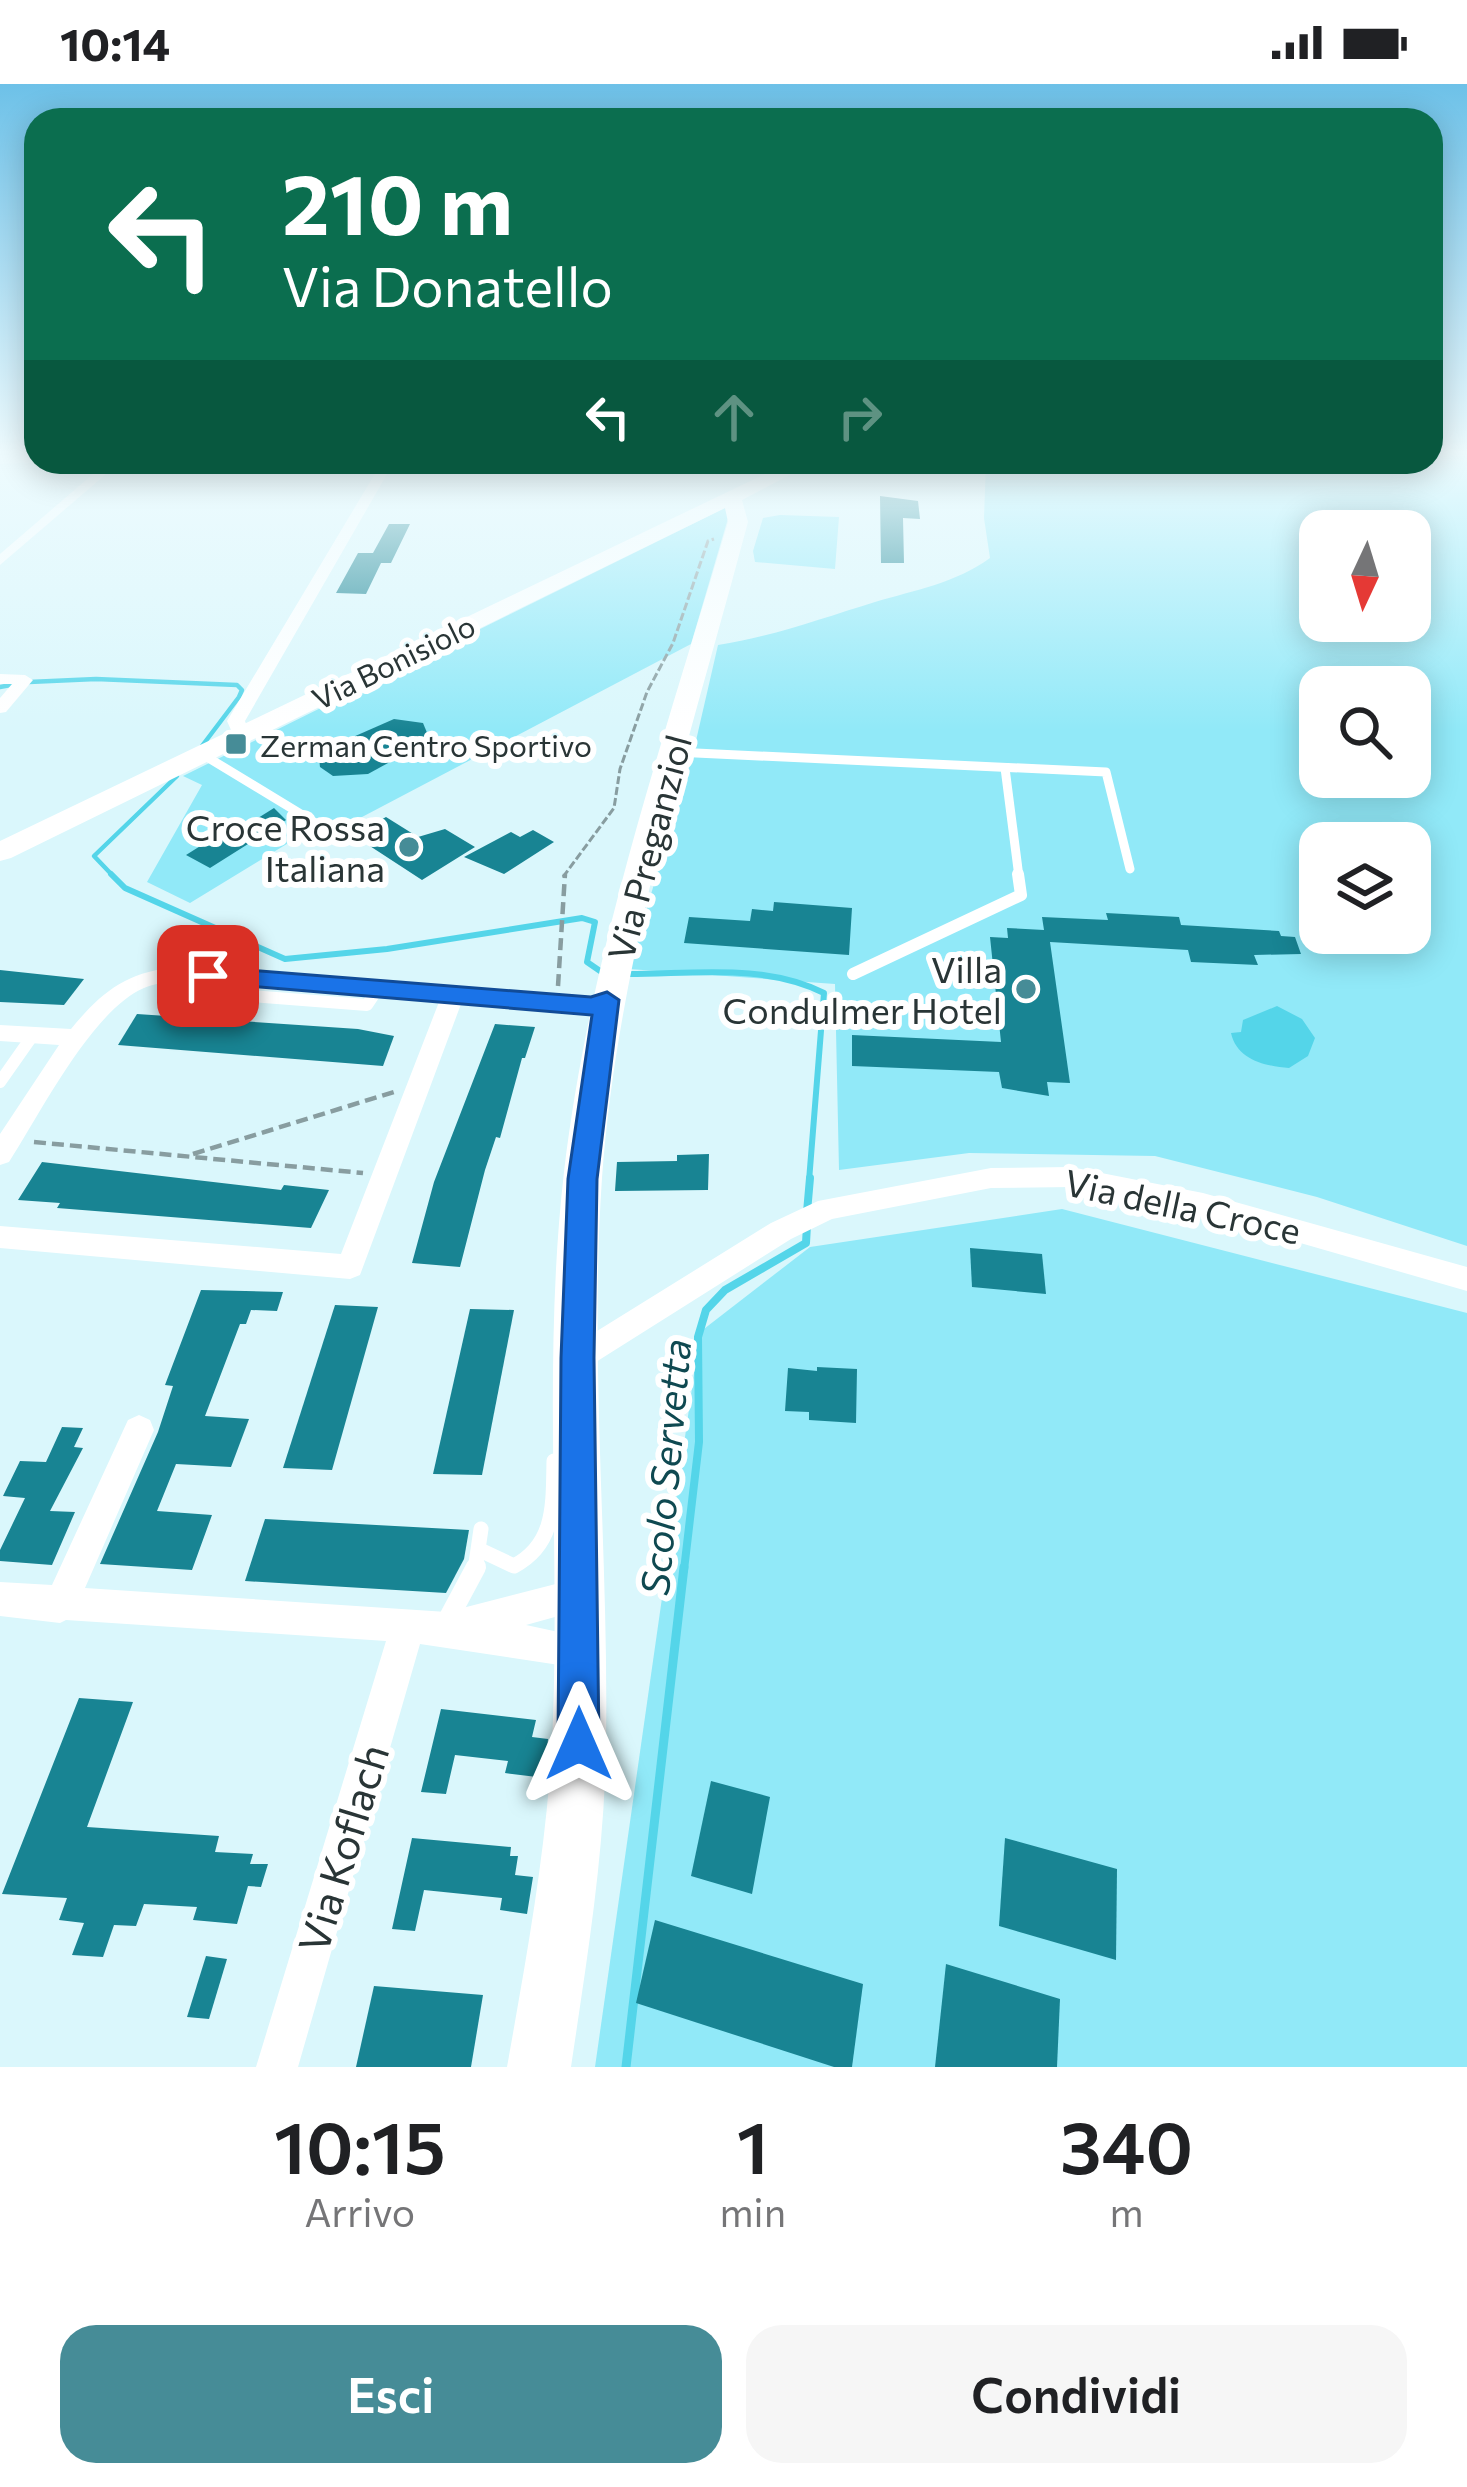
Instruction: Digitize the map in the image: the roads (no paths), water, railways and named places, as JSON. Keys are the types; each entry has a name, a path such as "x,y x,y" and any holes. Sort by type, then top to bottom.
{"street":[{"name":"Via Bonisiolo","path":"241,735 236,732 236,721 339,546"},
{"name":"Via Bonisiolo","path":"0,852 633,546"},
{"name":"Via Preganziol","path":"539,2067 569,1880 579,1744 579,1595 570,1396 598,995 675,752 732,546"},
{"path":"0,680 23,683 0,708"},
{"path":"5,1148 98,1009 130,986 170,975 453,996 598,995"},
{"path":"0,1237 350,1267 453,996"},
{"path":"0,1033 79,1038"},
{"name":"Via della Croce","path":"570,1396 781,1231 827,1210 991,1178 1071,1177 1203,1204 1467,1279"},
{"path":"59,1606 139,1430"},
{"path":"424,1629 579,1595"},
{"path":"0,1599 424,1629 579,1651"},
{"name":"Via Koflach","path":"277,2067 424,1629"}],"lane":[{"path":"675,752 1106,772 1130,869"},
{"path":"202,754 314,822"},
{"path":"853,974 1021,895 1005,767"},
{"path":"0,1082 33,1035"},
{"path":"480,1550 514,1566 541,1550 550,1522 555,1452"},
{"path":"424,1629 467,1596 481,1529"}],"waterway":[{"name":"Scolo Servetta","path":"29,682 96,679 237,685 242,690 239,697 202,746"},
{"name":"Scolo Servetta","path":"0,687 16,684"},
{"name":"Scolo Servetta","path":"114,877 94,856 177,776"},
{"name":"Scolo Servetta","path":"111,874 114,877"},
{"name":"Scolo Servetta","path":"114,877 125,888 285,959 387,949 582,918 595,922 587,962 603,973"},
{"name":"Scolo Servetta","path":"629,974 753,974 824,993 809,1181"},
{"name":"Scolo Servetta","path":"807,1212 810,1178"},
{"name":"Scolo Servetta","path":"684,1570 699,1442 698,1337 706,1310 725,1290 806,1243 807,1225"},
{"name":"Scolo Servetta","path":"626,2067 684,1567"}],"place":[{"name":"Zerman Centro Sportivo","path":"236,744"},
{"name":"Croce Rossa Italiana","path":"409,847"},
{"name":"Villa Condulmer Hotel","path":"1026,989"}]}
